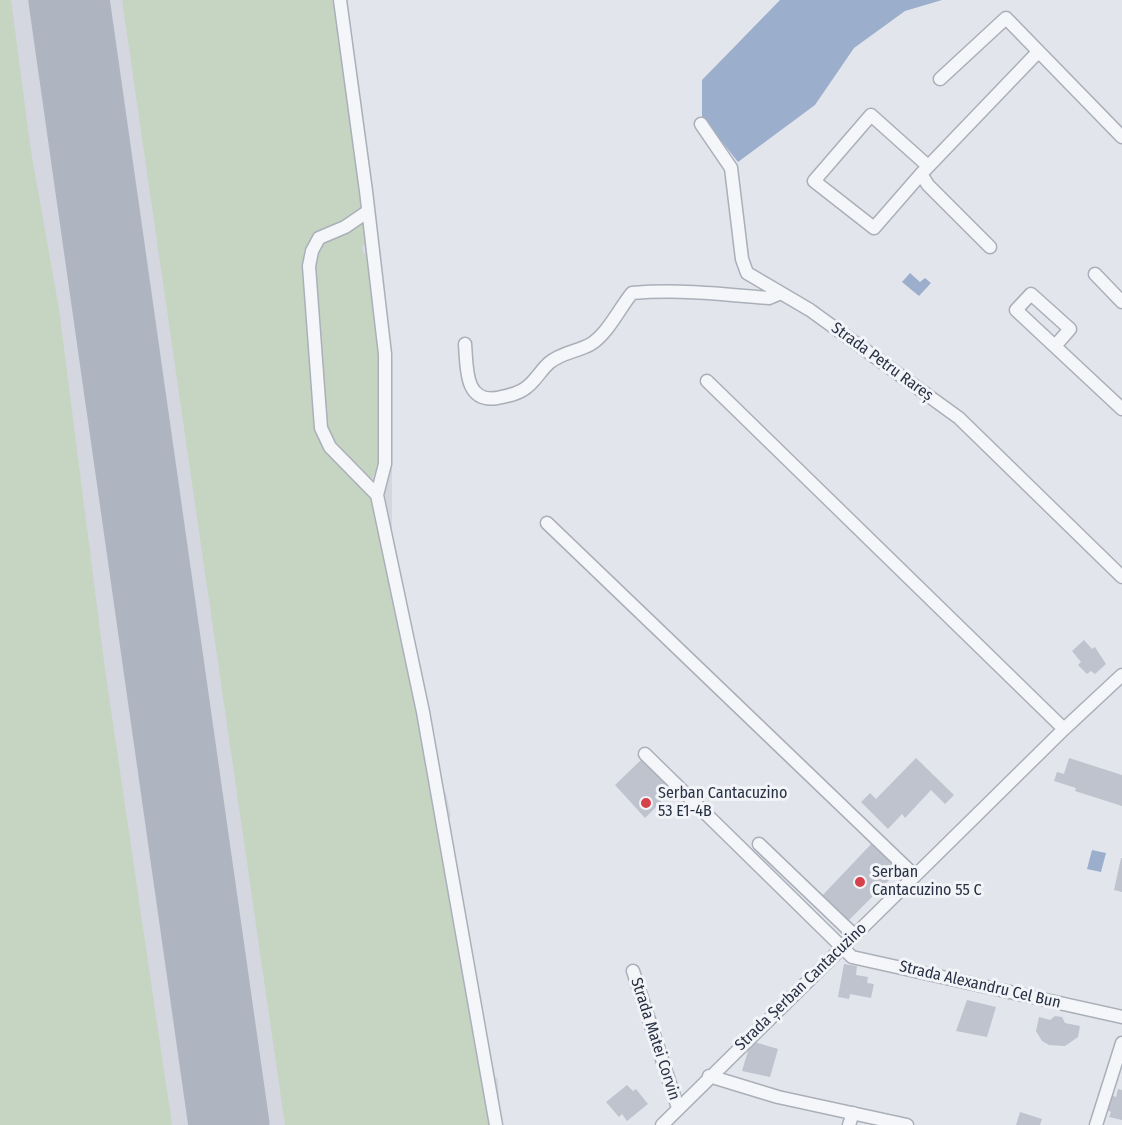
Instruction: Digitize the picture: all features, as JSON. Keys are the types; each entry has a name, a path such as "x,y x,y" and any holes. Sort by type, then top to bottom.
{"street":[{"path":"340,0 366,190 385,354 385,464 377,495 423,712 465,938 496,1125"},
{"path":"940,79 1006,18 1122,137"},
{"path":"990,247 928,185 925,170 871,115 814,181 874,228 925,170 1038,52"},
{"name":"Strada Petru Rareș","path":"701,124 731,168 742,259 747,273 810,310 959,418 1122,577"},
{"path":"367,212 345,227 319,238 312,251 309,266 321,428 330,447 377,495"},
{"path":"1095,274 1122,302"},
{"path":"465,344 468,382 473,392 481,397 492,399 510,395 528,387 550,362 598,338 632,293 683,291 770,298 781,293"},
{"path":"1055,346 1122,409"},
{"path":"707,381 1059,724"},
{"path":"547,523 915,876"},
{"name":"Strada Șerban Cantacuzino","path":"662,1125 709,1076 915,876 1059,724 1122,675"},
{"name":"Strada Alexandru Cel Bun","path":"645,754 852,957 1122,1017"},
{"path":"759,844 854,935"},
{"name":"Strada Matei Corvin","path":"633,971 678,1108"},
{"path":"1096,1125 1117,1078 1122,1043"},
{"path":"709,1076 851,1119 907,1125"}],"shaded area":[{"path":"0,0 344,0 392,369 392,533 388,533 440,790 446,793 451,816 446,821 471,943 492,1074 498,1079 500,1125 0,1125"}],"green space":[{"path":"0,0 11,0 31,151 59,309 105,669 172,1125 0,1125"},
{"path":"122,0 334,0 361,207 352,219 309,245 319,429 365,488 372,501 424,729 494,1125 285,1125"},
{"path":"364,222 366,245 362,246 363,254 368,253 381,384 381,461 370,483 332,444 326,432 313,258 328,238"}],"water":[{"path":"780,0 942,0 905,11 854,48 815,105 738,162 702,117 702,80"},
{"path":"910,273 920,282 925,278 931,283 919,296 902,282"},
{"path":"1092,850 1106,853 1101,872 1087,869"}],"building":[{"path":"1084,640 1092,649 1095,647 1106,664 1095,674 1091,671 1087,674 1078,665 1081,662 1072,651"},
{"name":"Serban Cantacuzino 53 E1-4B","path":"643,758 675,788 645,818 615,785"},
{"path":"916,758 954,795 945,804 931,790 905,818 902,814 888,829 861,802 870,793 876,799"},
{"path":"1069,758 1122,775 1122,806 1075,791 1076,788 1054,781 1057,772 1064,774"},
{"name":"Serban Cantacuzino 55 C","path":"875,840 903,866 846,923 819,899"},
{"path":"1122,858 1122,892 1114,890"},
{"path":"844,964 857,966 856,975 868,977 867,983 874,984 871,998 850,994 849,999 838,997"},
{"path":"967,1000 996,1007 987,1037 956,1031"},
{"path":"1055,1016 1062,1017 1065,1023 1080,1026 1078,1037 1065,1046 1049,1045 1042,1041 1036,1031 1039,1017 1050,1020"},
{"path":"751,1041 778,1049 770,1077 742,1071"},
{"path":"627,1085 633,1091 636,1089 648,1104 627,1121 622,1114 619,1117 606,1102"},
{"path":"1118,1089 1122,1090 1122,1120 1109,1117 1111,1112 1106,1110 1111,1095 1116,1097"},
{"path":"1020,1112 1042,1119 1040,1125 1016,1125"}],"runway":[{"path":"69,0 229,1125"}],"place":[{"name":"Serban Cantacuzino 53 E1-4B","path":"646,803"},
{"name":"Serban Cantacuzino 55 C","path":"860,882"}]}
